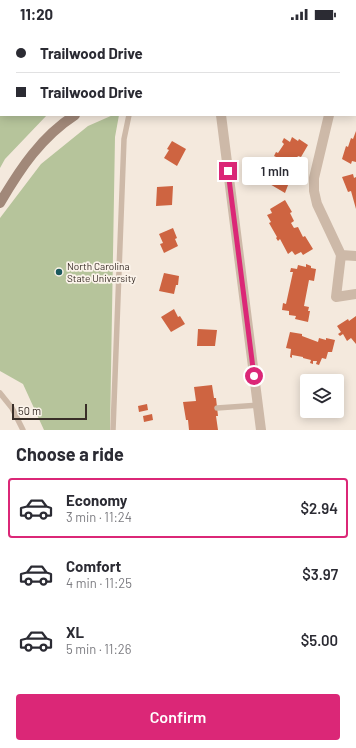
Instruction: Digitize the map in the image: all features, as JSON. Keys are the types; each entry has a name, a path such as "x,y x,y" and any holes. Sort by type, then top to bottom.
{"main road":[{"path":"0,203 33,152 46,138 75,116"}],"street":[{"path":"221,116 261,430"},
{"path":"329,116 314,178 314,191 317,204 341,255 336,297 356,294"},
{"path":"341,255 356,256"}],"lane":[{"path":"113,430 124,139 129,116"},
{"path":"0,393 12,408 23,430"},
{"path":"217,408 258,405"}],"green space":[{"path":"0,116 46,116 5,159 0,168"},
{"name":"North Carolina State University","path":"111,116 119,116 115,137 110,430 44,430 23,384 0,371 0,218 41,164 88,126"}],"building":[{"path":"356,131 356,162 352,161 351,164 342,159 346,146 348,147 351,138 353,139"},
{"path":"292,137 298,141 299,139 308,145 301,157 298,156 289,168 292,170 287,178 290,180 285,193 268,183 270,179 264,175 267,170 269,171 276,157 274,156 276,152 278,153 284,144 282,142 284,138 290,142"},
{"path":"172,141 186,149 177,166 164,158"},
{"path":"353,174 354,178 356,177 356,209 351,191 348,192 342,177"},
{"path":"173,186 172,205 156,206 157,187"},
{"path":"285,200 292,212 290,213 294,221 291,223 294,228 298,227 303,237 305,236 313,249 303,255 301,252 295,255 292,251 288,254 280,239 278,241 276,238 277,237 269,223 271,222 267,215 272,213 270,209"},
{"path":"173,228 178,246 164,253 160,244 163,243 159,234"},
{"path":"306,264 311,266 311,268 316,269 314,281 309,280 304,306 309,307 308,311 310,311 308,322 295,319 296,316 289,315 289,311 282,310 283,303 286,304 293,272 290,272 291,268 297,269 298,265 306,267"},
{"path":"164,273 179,276 178,285 176,285 174,294 159,291"},
{"path":"174,309 178,317 180,316 185,324 171,332 161,317"},
{"path":"356,316 356,344 351,338 347,341 343,334 340,336 338,334 341,332 337,326"},
{"path":"198,329 217,330 215,346 197,346"},
{"path":"290,332 302,334 302,336 318,342 319,338 335,340 332,352 328,352 326,359 322,358 319,365 316,364 317,361 313,361 313,364 310,363 311,360 303,357 292,355 292,358 290,357 291,349 286,348"},
{"path":"212,385 214,398 216,398 218,430 189,430 183,402 196,401 194,387"},
{"path":"147,404 148,410 139,412 138,406"},
{"path":"152,414 153,420 144,422 143,416"}],"place":[{"name":"North Carolina State University","path":"59,272"}],"route":[{"path":"228,171 254,376"}]}
